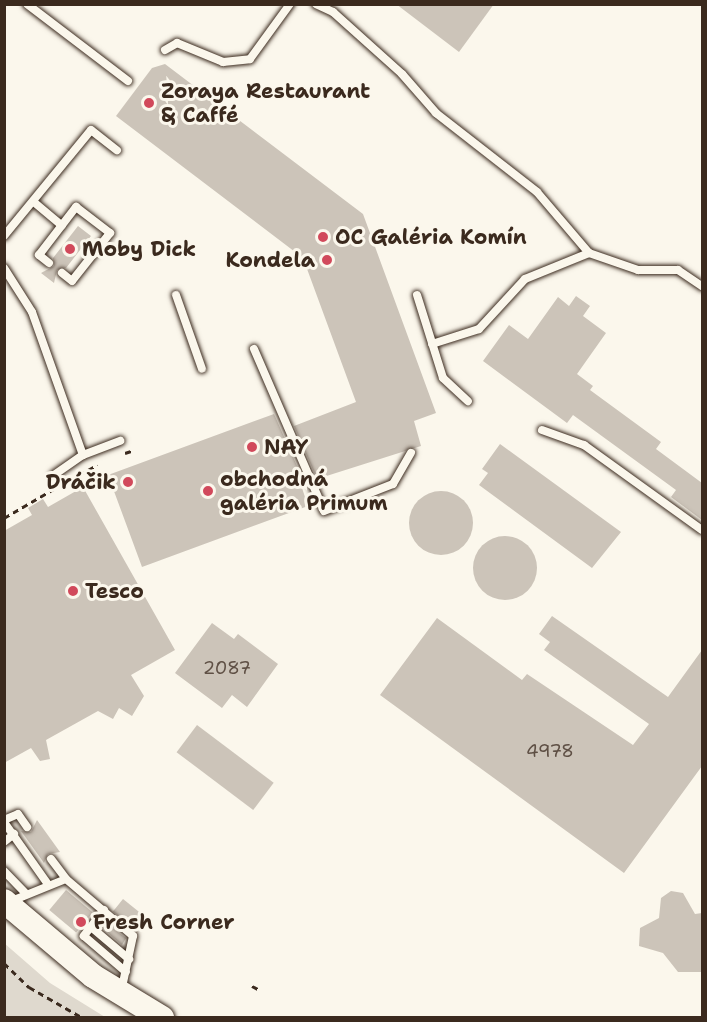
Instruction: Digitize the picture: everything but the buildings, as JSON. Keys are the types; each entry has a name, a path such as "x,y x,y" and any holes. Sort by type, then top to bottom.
{"main road":[{"path":"12,899 123,984 162,1017"}],"lane":[{"path":"27,4 128,81"},
{"path":"165,50 177,43 224,62 250,59 290,4"},
{"path":"316,4 333,12 402,74 436,113 537,192 588,253 638,270 678,270 702,286"},
{"path":"4,237 35,203 91,130 117,150"},
{"path":"35,203 62,226"},
{"path":"49,263 39,255 76,207 110,233 72,281 62,273"},
{"path":"432,344 479,329 525,279 588,253"},
{"path":"4,268 32,312 83,455"},
{"path":"176,295 202,369"},
{"path":"417,295 443,378 468,401"},
{"path":"254,349 324,511 393,484 411,453"},
{"path":"542,430 584,445 702,530"},
{"path":"54,476 83,455 120,441"},
{"path":"27,827 18,814 4,821 47,883"},
{"path":"4,842 14,834"},
{"path":"51,859 66,879 133,936 123,984"},
{"path":"4,871 12,899 47,883 66,879"},
{"path":"104,910 84,936 123,984"},
{"path":"91,927 129,959"}],"path":[{"path":"4,963 29,987 83,1017"},
{"path":"252,986 260,990"}],"shaded area":[{"path":"4,943 50,983 105,1017 5,1017"}],"place":[{"name":"Zoraya Restaurant & Caffé","path":"149,103"},
{"name":"OC Galéria Komín","path":"323,237"},
{"name":"Moby Dick","path":"70,249"},
{"name":"Kondela","path":"327,260"},
{"name":"NAY","path":"252,447"},
{"name":"Dráčik","path":"128,482"},
{"name":"obchodná galéria Primum","path":"208,491"},
{"name":"Tesco","path":"73,591"},
{"name":"Fresh Corner","path":"81,922"}]}
